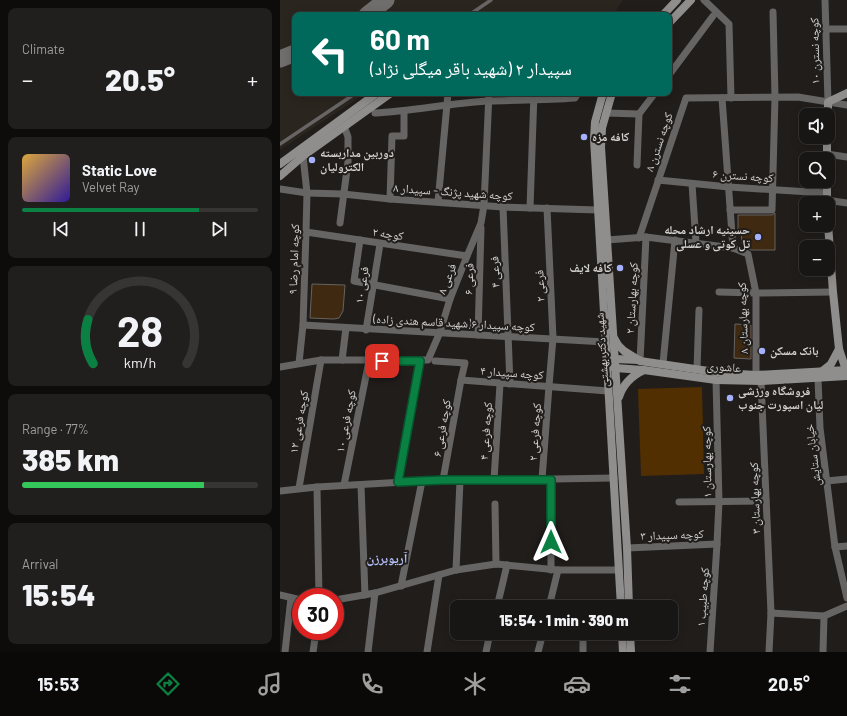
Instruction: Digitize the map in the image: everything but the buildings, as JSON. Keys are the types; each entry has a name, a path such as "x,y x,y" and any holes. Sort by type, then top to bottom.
{"main road":[{"path":"666,12 677,0"},
{"path":"672,20 691,0"},
{"path":"828,108 828,102 847,93"},
{"path":"280,164 373,96"},
{"path":"280,176 302,156 387,96"},
{"name":"شهید دکتر بهشتی","path":"602,96 595,122 594,139 621,600"},
{"name":"شهید دکتر بهشتی","path":"611,96 602,128 601,147 627,548 629,600"},
{"path":"829,232 839,349 846,372"},
{"name":"عاشوری","path":"613,336 618,345 624,351 640,360 648,367 716,380 819,375 846,372"},
{"path":"819,375 831,364 839,349"},
{"path":"607,364 615,359 640,360"},
{"name":"عاشوری","path":"648,367 663,363 759,378"},
{"path":"607,364 615,368 648,367"},
{"path":"618,402 621,390 634,374 648,367"},
{"path":"622,640 623,652"},
{"path":"630,640 631,652"}],"street":[{"path":"704,0 730,24 731,98"},
{"name":"کوچه نسترن ۱۰","path":"825,0 828,102"},
{"path":"730,210 772,210 775,97 774,12"},
{"path":"672,71 713,16"},
{"path":"826,30 847,29"},
{"path":"438,202 448,96"},
{"name":"فرعی ۸","path":"432,361 450,299 482,223 489,96"},
{"path":"375,113 404,111 447,104 533,97 576,98 577,96"},
{"path":"637,165 639,114 653,96"},
{"path":"530,208 533,97"},
{"name":"کوچه نسترن ۸","path":"643,237 658,180 686,98 798,97 847,105"},
{"path":"607,240 643,237 733,248 722,98"},
{"path":"390,199 392,136 404,136 404,111"},
{"path":"606,113 639,114"},
{"path":"340,223 348,162 348,137 344,126"},
{"name":"کوچه امام رضا ۹","path":"299,363 302,325 307,193 302,156"},
{"path":"835,157 847,157"},
{"name":"کوچه نسترن ۶","path":"658,180 729,187 773,189 810,196"},
{"path":"692,184 696,243"},
{"name":"کوچه شهید پژنگ - سپیدار ۸","path":"280,189 307,193 343,194 503,207 598,210"},
{"name":"کوچه نسترن ۶","path":"835,201 847,203"},
{"name":"فرعی ۴","path":"503,207 508,336"},
{"name":"فرعی ۲","path":"547,208 553,338 549,386"},
{"name":"فرعی ۶","path":"478,335 482,223"},
{"name":"کوچه ۲","path":"306,232 467,256"},
{"name":"کوچه بهارستان ۲","path":"640,360 643,237"},
{"path":"360,240 354,281 450,299"},
{"path":"663,363 675,240"},
{"name":"فرعی ۱۰","path":"366,330 380,244"},
{"name":"کوچه بهارستان ۸","path":"733,248 748,254 756,293 759,378"},
{"path":"719,292 833,292"},
{"path":"697,369 699,310"},
{"name":"کوچه سپیدار ۶(شهید قاسم هندی زاده)","path":"302,325 366,330 440,332 605,342"},
{"path":"342,360 346,328"},
{"path":"508,336 510,384"},
{"name":"کوچه سپیدار ۴","path":"280,367 321,360 465,362 461,380 608,391"},
{"name":"کوچه فرعی ۱۲","path":"299,488 321,360"},
{"name":"کوچه فرعی ۱۰","path":"344,485 369,361"},
{"path":"398,482 420,361"},
{"name":"خیابان ستایش","path":"819,375 820,428 836,546 847,598"},
{"name":"کوچه بهارستان ۳","path":"759,378 771,613 770,652"},
{"name":"کوچه فرعی ۶","path":"443,480 461,380"},
{"name":"کوچه بهارستان ۱","path":"716,380 719,502 718,544"},
{"name":"کوچه فرعی ۴","path":"494,480 500,384"},
{"name":"کوچه فرعی ۲","path":"542,479 549,386"},
{"path":"280,491 317,486 443,480 551,480 614,478"},
{"path":"827,481 847,479"},
{"path":"550,600 554,570 551,528 551,480"},
{"path":"401,586 422,481"},
{"path":"456,570 460,481"},
{"path":"361,485 365,595"},
{"path":"317,486 319,588"},
{"path":"679,502 766,501"},
{"path":"495,504 496,564"},
{"name":"کوچه سپیدار ۳","path":"627,548 718,544"},
{"name":"کوچه طبیب ۱","path":"710,652 718,544"},
{"path":"836,546 847,546"},
{"path":"344,598 375,593 456,570 496,564 554,570 619,570"},
{"path":"499,600 507,565"},
{"path":"427,652 439,575"},
{"path":"368,652 375,593"},
{"path":"280,595 291,598 285,652"},
{"path":"771,613 824,616 847,606"},
{"path":"823,652 824,616"},
{"path":"313,652 315,640"},
{"path":"486,652 489,640"},
{"path":"538,652 541,640"},
{"path":"583,640 583,652"}],"lane":[{"path":"473,12 490,0"},
{"path":"280,144 352,96"}],"shaded area":[{"path":"280,0 623,0 615,12 292,12 292,96 361,96 280,150"},
{"path":"702,387 704,474 641,476 638,389"}],"taxiway":[{"path":"371,12 386,0"},
{"path":"280,59 292,54"}],"place":[{"name":"کافه مزه","path":"584,137"},
{"name":"دوربین مداربسته الکترولیان","path":"312,160"},
{"name":"حسینیه ارشاد محله تل کوتی و عسلی","path":"758,237"},
{"name":"کافه لایف","path":"620,268"},
{"name":"بانک مسکن","path":"762,351"},
{"name":"فروشگاه ورزشی لیان اسپورت جنوب","path":"730,398"}],"district":[{"name":"آریو‌برزن","path":"387,558"}],"route":[{"path":"382,361 420,361 398,482 443,480 551,480 551,542"}]}
